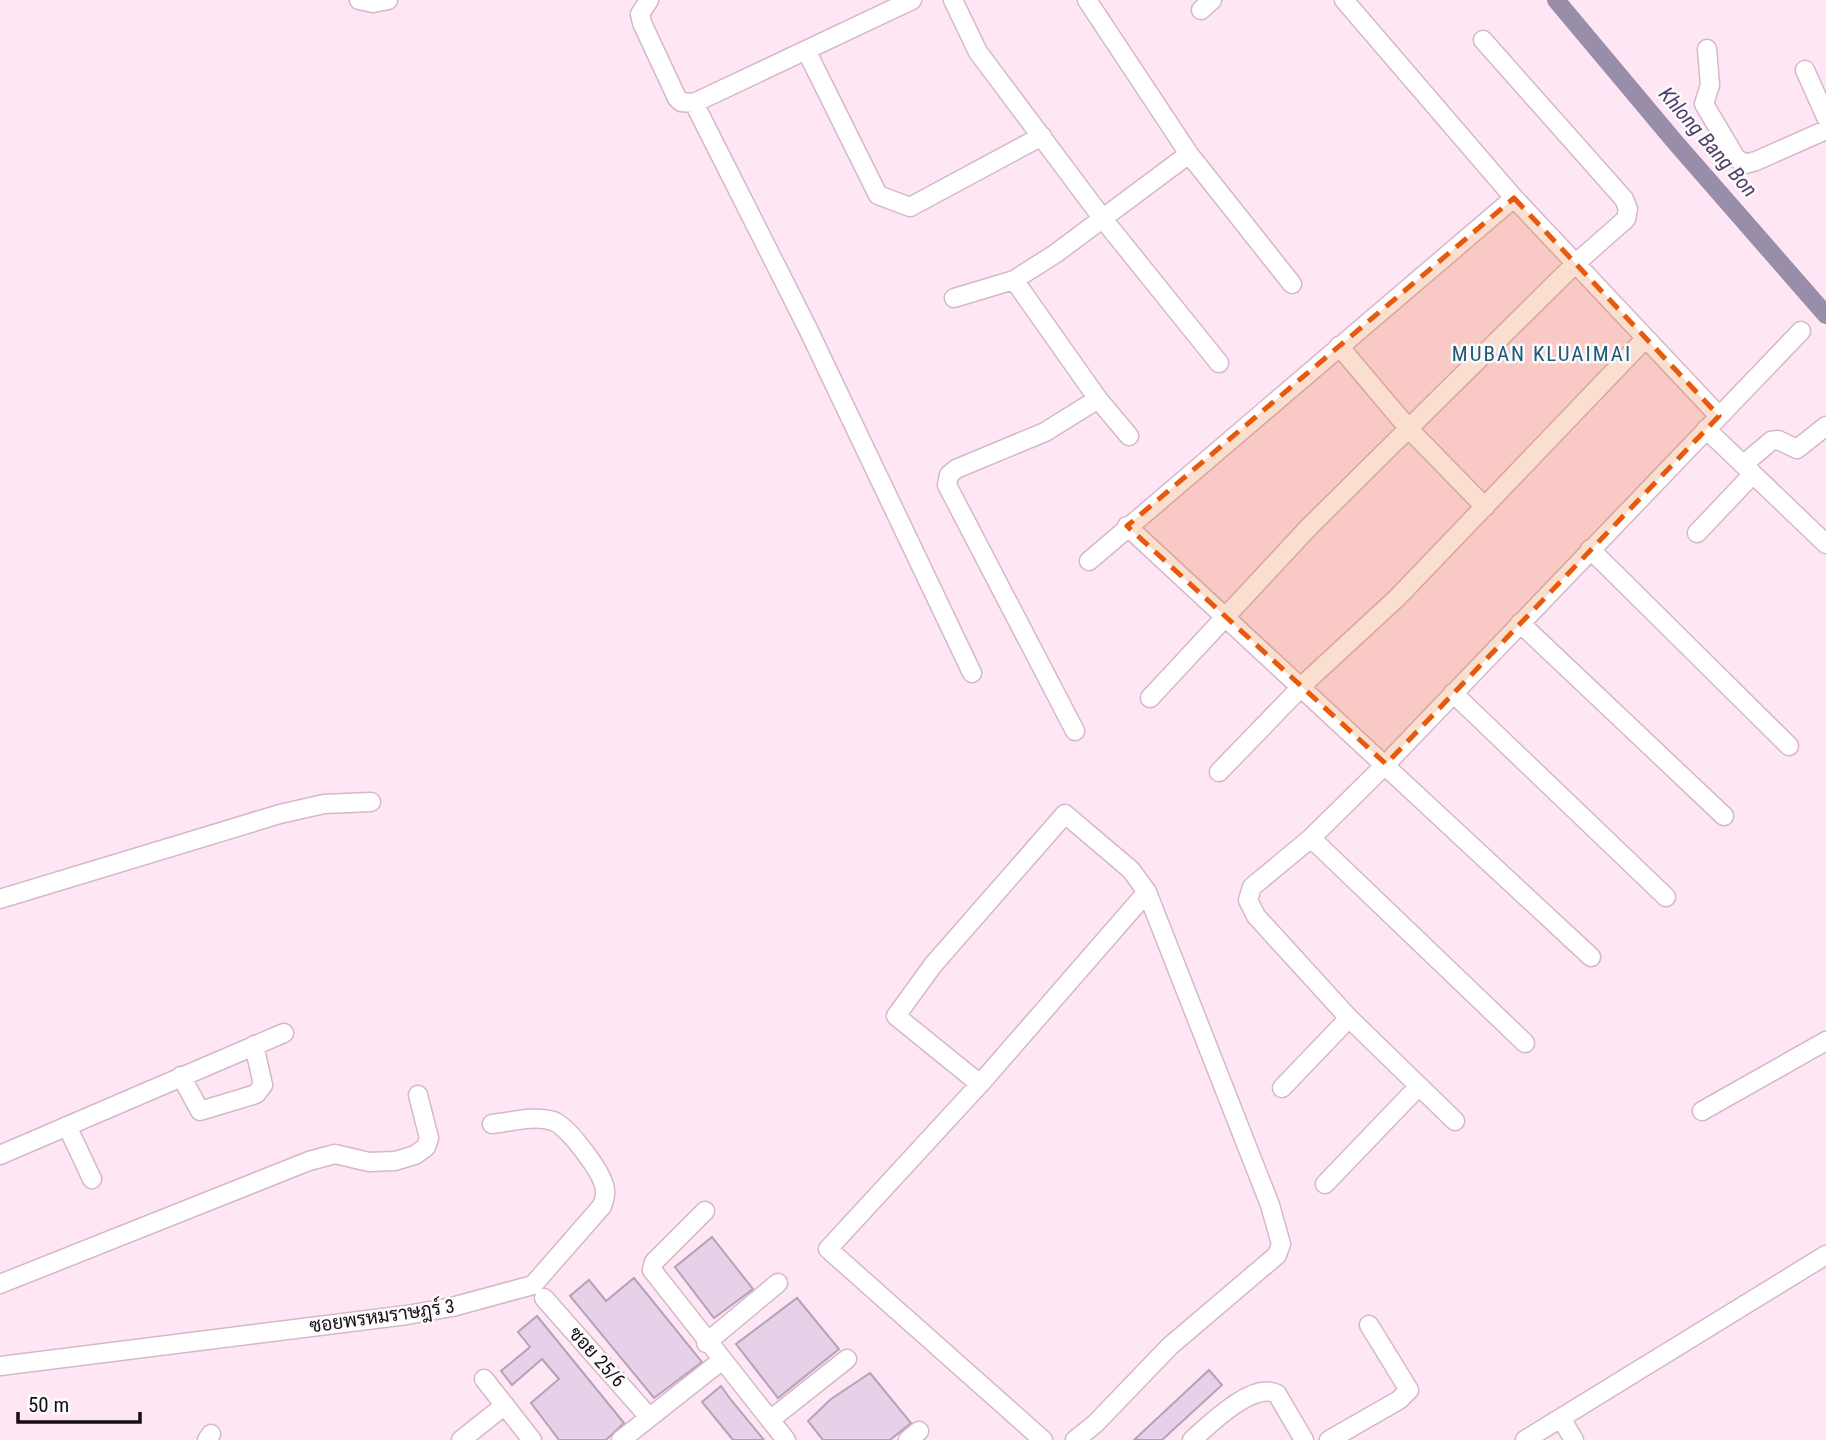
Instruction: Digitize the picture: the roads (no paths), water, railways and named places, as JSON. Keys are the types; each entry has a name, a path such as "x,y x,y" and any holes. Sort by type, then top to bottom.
{"street":[{"path":"359,0 373,3 388,0"},
{"path":"649,0 640,14 642,23 677,98 681,102 694,103 806,50 892,4 912,0"},
{"path":"953,0 971,41 1103,219 1219,363"},
{"path":"1087,0 1189,154 1292,284"},
{"path":"1344,0 1514,198 1645,339 1748,469 1826,544"},
{"path":"1150,698 1224,616 1409,429 1575,264 1626,219 1628,209 1624,199 1483,40"},
{"path":"1707,48 1710,85 1704,104 1736,158 1745,164 1756,161 1826,131"},
{"path":"806,50 878,195 894,204 910,207 1042,136"},
{"path":"1805,70 1826,117"},
{"path":"694,103 808,329 972,673"},
{"path":"954,298 1014,280 1103,219 1189,154"},
{"path":"1089,561 1514,198"},
{"path":"1014,280 1098,399 1129,436"},
{"path":"1455,1121 1349,1018 1256,916 1248,900 1252,887 1311,838 1386,764 1801,331"},
{"path":"1219,772 1302,686 1397,598 1645,339"},
{"path":"1339,346 1409,429 1485,507"},
{"path":"1075,730 947,485 949,475 956,469 1045,432 1098,399"},
{"path":"1697,533 1771,441 1778,440 1797,449 1826,426"},
{"path":"1127,526 1591,957"},
{"path":"1590,549 1789,746"},
{"path":"1520,623 1724,816"},
{"path":"1453,693 1666,897"},
{"path":"0,900 280,814 324,804 372,802"},
{"path":"980,1083 896,1016 933,965 1065,814 1131,870 1147,892 1270,1205 1281,1244 1277,1255 1170,1346 1095,1424 1074,1440"},
{"path":"1311,838 1525,1043"},
{"path":"1043,1440 828,1250 980,1083 1147,892"},
{"path":"1282,1088 1349,1018"},
{"path":"0,1155 284,1033"},
{"path":"1702,1111 1826,1041"},
{"path":"181,1076 200,1111 256,1094 263,1086 254,1045"},
{"path":"1325,1184 1419,1086"},
{"path":"0,1284 309,1161 335,1154 369,1162 395,1161 415,1154 426,1147 429,1138 418,1095"},
{"name":"ซอยพรหมราษฎร์ 3","path":"0,1366 407,1315 452,1307 533,1285 603,1206 606,1195 604,1183 597,1169 559,1123 548,1119 492,1124"},
{"path":"67,1126 92,1179"},
{"path":"705,1211 654,1262 652,1270 706,1343 786,1440"},
{"path":"1525,1440 1826,1255"},
{"path":"706,1343 778,1283"},
{"name":"ซอย 25/6","path":"544,1298 649,1417"},
{"path":"1329,1440 1399,1399 1409,1390 1369,1325"},
{"path":"770,1420 847,1359"},
{"path":"621,1440 721,1361"},
{"path":"484,1379 533,1440"},
{"path":"1201,1437 1237,1404 1261,1391 1270,1390 1277,1394 1304,1440"},
{"path":"461,1440 505,1405"},
{"path":"1561,1418 1574,1440"}],"waterway":[{"name":"Khlong Bang Bon","path":"1556,0 1826,315"}],"district":[{"name":"MUBAN KLUAIMAI","path":"1542,354"}]}
